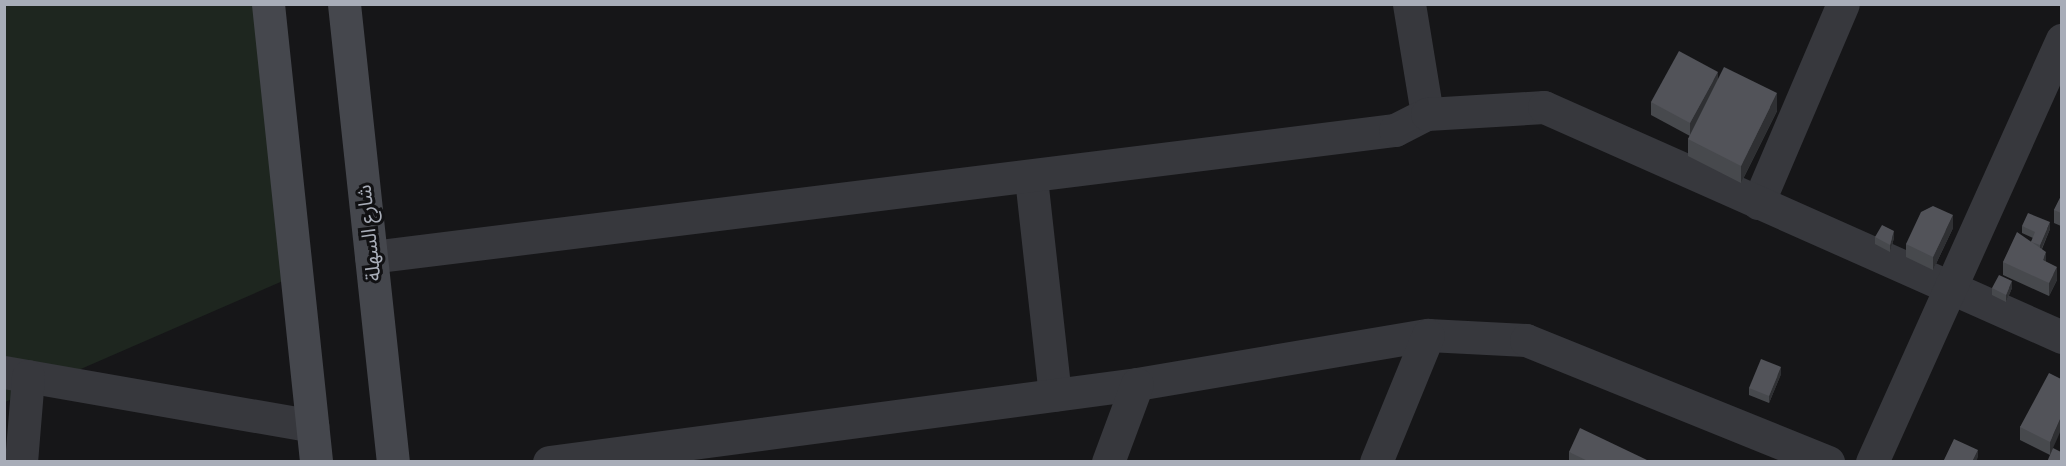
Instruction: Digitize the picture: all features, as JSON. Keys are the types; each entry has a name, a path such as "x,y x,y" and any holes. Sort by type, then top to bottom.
{"main road":[{"path":"268,4 316,462"},
{"name":"شارع السهلة","path":"344,4 393,462"}],"street":[{"path":"1409,4 1426,114"},
{"path":"1758,203 1839,6"},
{"path":"1872,462 2061,40"},
{"path":"371,256 1031,178 1395,130 1426,114 1544,107 2061,337"},
{"path":"1031,178 1055,395"},
{"path":"549,462 1137,384 1428,335 1526,340 1828,462"},
{"path":"1376,462 1428,335"},
{"path":"21,462 16,374 312,426"},
{"path":"1108,462 1137,384"}],"shaded area":[{"path":"5,5 253,5 292,277 5,402"}],"building":[{"path":"1679,51 1718,72 1690,123 1651,102"},
{"path":"1724,67 1777,93 1741,166 1688,139"},
{"path":"2061,196 2061,213 2054,210"},
{"path":"1933,206 1953,215 1933,257 1906,244 1921,212"},
{"path":"2028,213 2050,222 2040,245 2031,242 2035,232 2022,226"},
{"path":"1882,225 1894,231 1890,245 1875,237"},
{"path":"2017,232 2046,252 2043,260 2057,267 2049,283 2003,262"},
{"path":"1999,275 2012,281 2006,295 1992,288"},
{"path":"1761,359 1781,367 1769,396 1749,388"},
{"path":"2049,373 2061,379 2061,417 2050,442 2020,427"},
{"path":"1580,428 1647,460 1646,462 1590,462 1569,452"},
{"path":"1954,439 1978,450 1972,462 1943,462"},
{"path":"2053,448 2061,452 2061,462 2047,462"}]}
